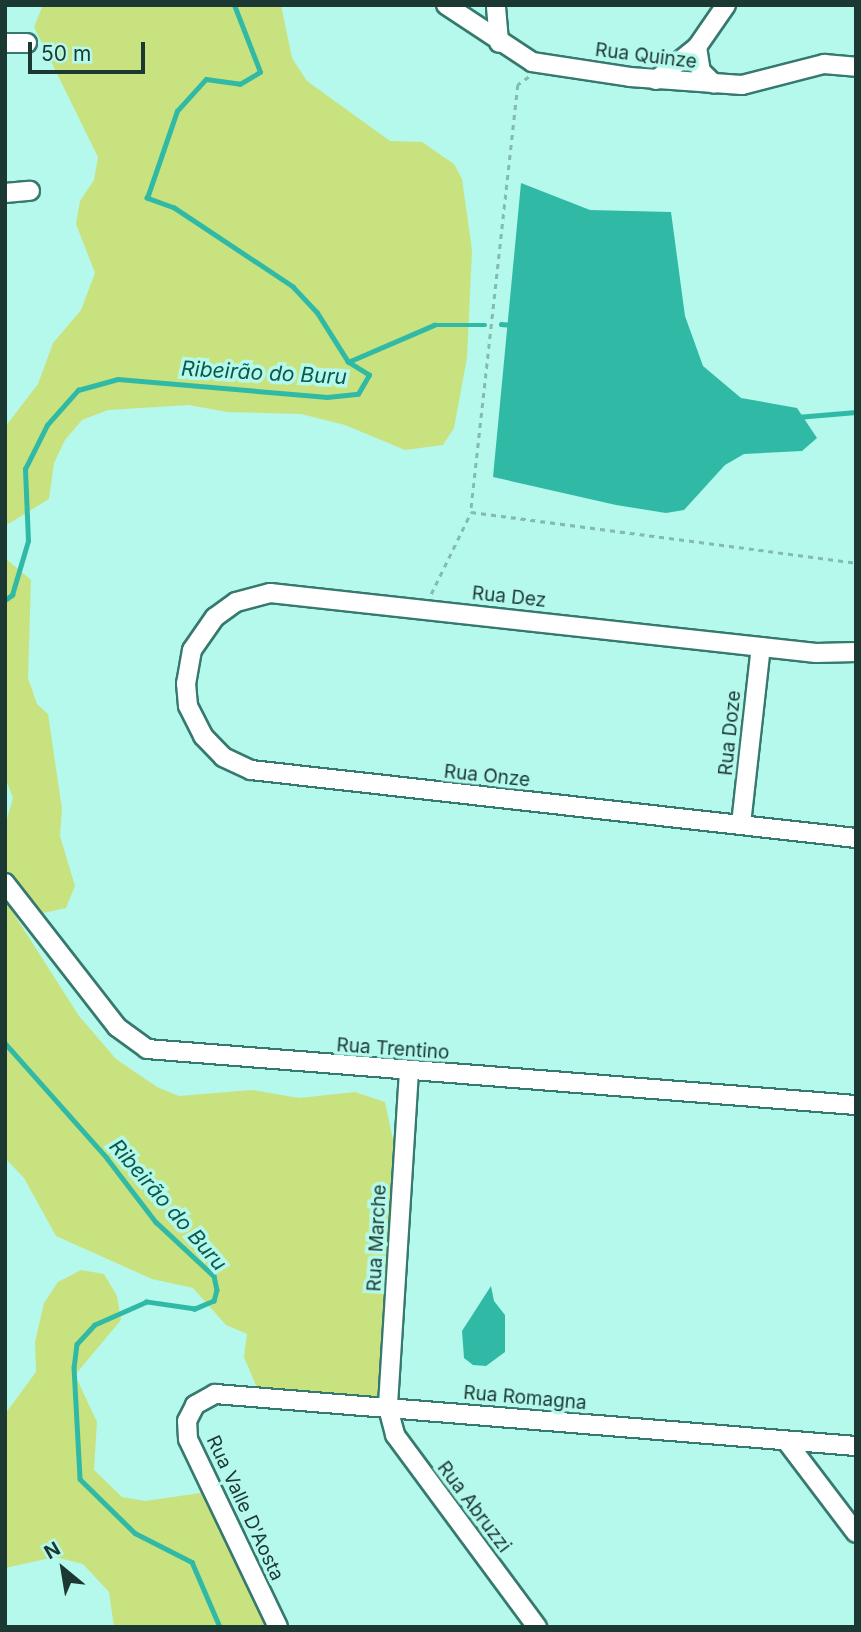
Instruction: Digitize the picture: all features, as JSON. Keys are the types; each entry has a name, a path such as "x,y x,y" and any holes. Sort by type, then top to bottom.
{"street":[{"name":"Rua Quinze","path":"446,5 499,43 532,62 656,80 742,85 824,64 856,67"},
{"path":"656,80 696,47 726,5"},
{"path":"467,20 486,15 497,6"},
{"path":"497,6 499,43"},
{"path":"5,43 27,43"},
{"path":"696,47 701,71 714,84"},
{"path":"5,193 30,191"},
{"name":"Rua Dez","path":"188,661 215,617 258,594 284,593 761,647 856,652"},
{"name":"Rua Doze","path":"741,824 761,647"},
{"name":"Rua Onze","path":"188,661 188,706 203,736 223,757 251,770 856,838"},
{"name":"Rua Trentino","path":"5,883 117,1027 147,1049 856,1105"},
{"name":"Rua Marche","path":"388,1408 409,1071"},
{"name":"Rua Romagna","path":"195,1405 215,1394 856,1446"},
{"name":"Rua Valle D'Aosta","path":"195,1405 187,1421 188,1439 278,1627"},
{"name":"Rua Abruzzi","path":"388,1408 395,1436 537,1627"},
{"path":"787,1442 856,1533"}],"path":[{"path":"424,609 471,512 518,85 554,65"},
{"path":"471,512 856,563"}],"shaded area":[{"path":"43,5 281,5 292,58 307,81 390,141 422,142 454,164 462,179 472,250 467,358 454,428 443,445 405,450 345,425 301,414 227,412 189,405 108,410 82,420 65,440 54,463 49,499 5,526 5,427 38,384 53,343 81,310 95,273 76,224 80,201 94,180 98,157 34,27"},
{"path":"521,183 590,210 671,212 685,316 703,366 741,398 797,408 817,438 802,451 744,454 725,465 684,510 666,513 616,505 493,477"},
{"path":"5,558 31,580 28,678 37,704 48,714 62,809 60,836 75,886 66,908 43,913 17,889 5,867 5,826 13,798 5,777"},
{"path":"5,900 79,1016 116,1059 157,1087 179,1096 252,1090 299,1098 355,1092 385,1102 396,1154 387,1399 322,1407 305,1391 257,1388 244,1357 247,1334 226,1325 193,1288 152,1279 56,1236 24,1178 5,1158"},
{"path":"81,1270 104,1274 117,1296 121,1320 75,1375 97,1422 94,1470 122,1497 145,1501 221,1490 276,1627 114,1627 109,1592 83,1564 55,1557 5,1568 5,1414 36,1372 35,1342 44,1303 58,1282"},
{"path":"491,1286 494,1301 505,1315 505,1352 486,1366 473,1365 464,1358 462,1331"}],"waterway":[{"name":"Ribeirão do Buru","path":"5,600 12,595 28,541 25,469 47,425 78,390 118,379 327,397 358,394 369,375 348,362 317,313 293,287 174,208 147,198 177,111 206,79 240,84 260,72 234,5"},
{"path":"501,324 513,325"},
{"path":"348,362 434,325 485,325"},
{"path":"797,417 856,412"},
{"name":"Ribeirão do Buru","path":"5,1043 107,1158 156,1222 214,1276 217,1290 214,1301 195,1309 147,1302 95,1325 77,1344 74,1367 80,1479 135,1533 192,1562 220,1627"}]}
